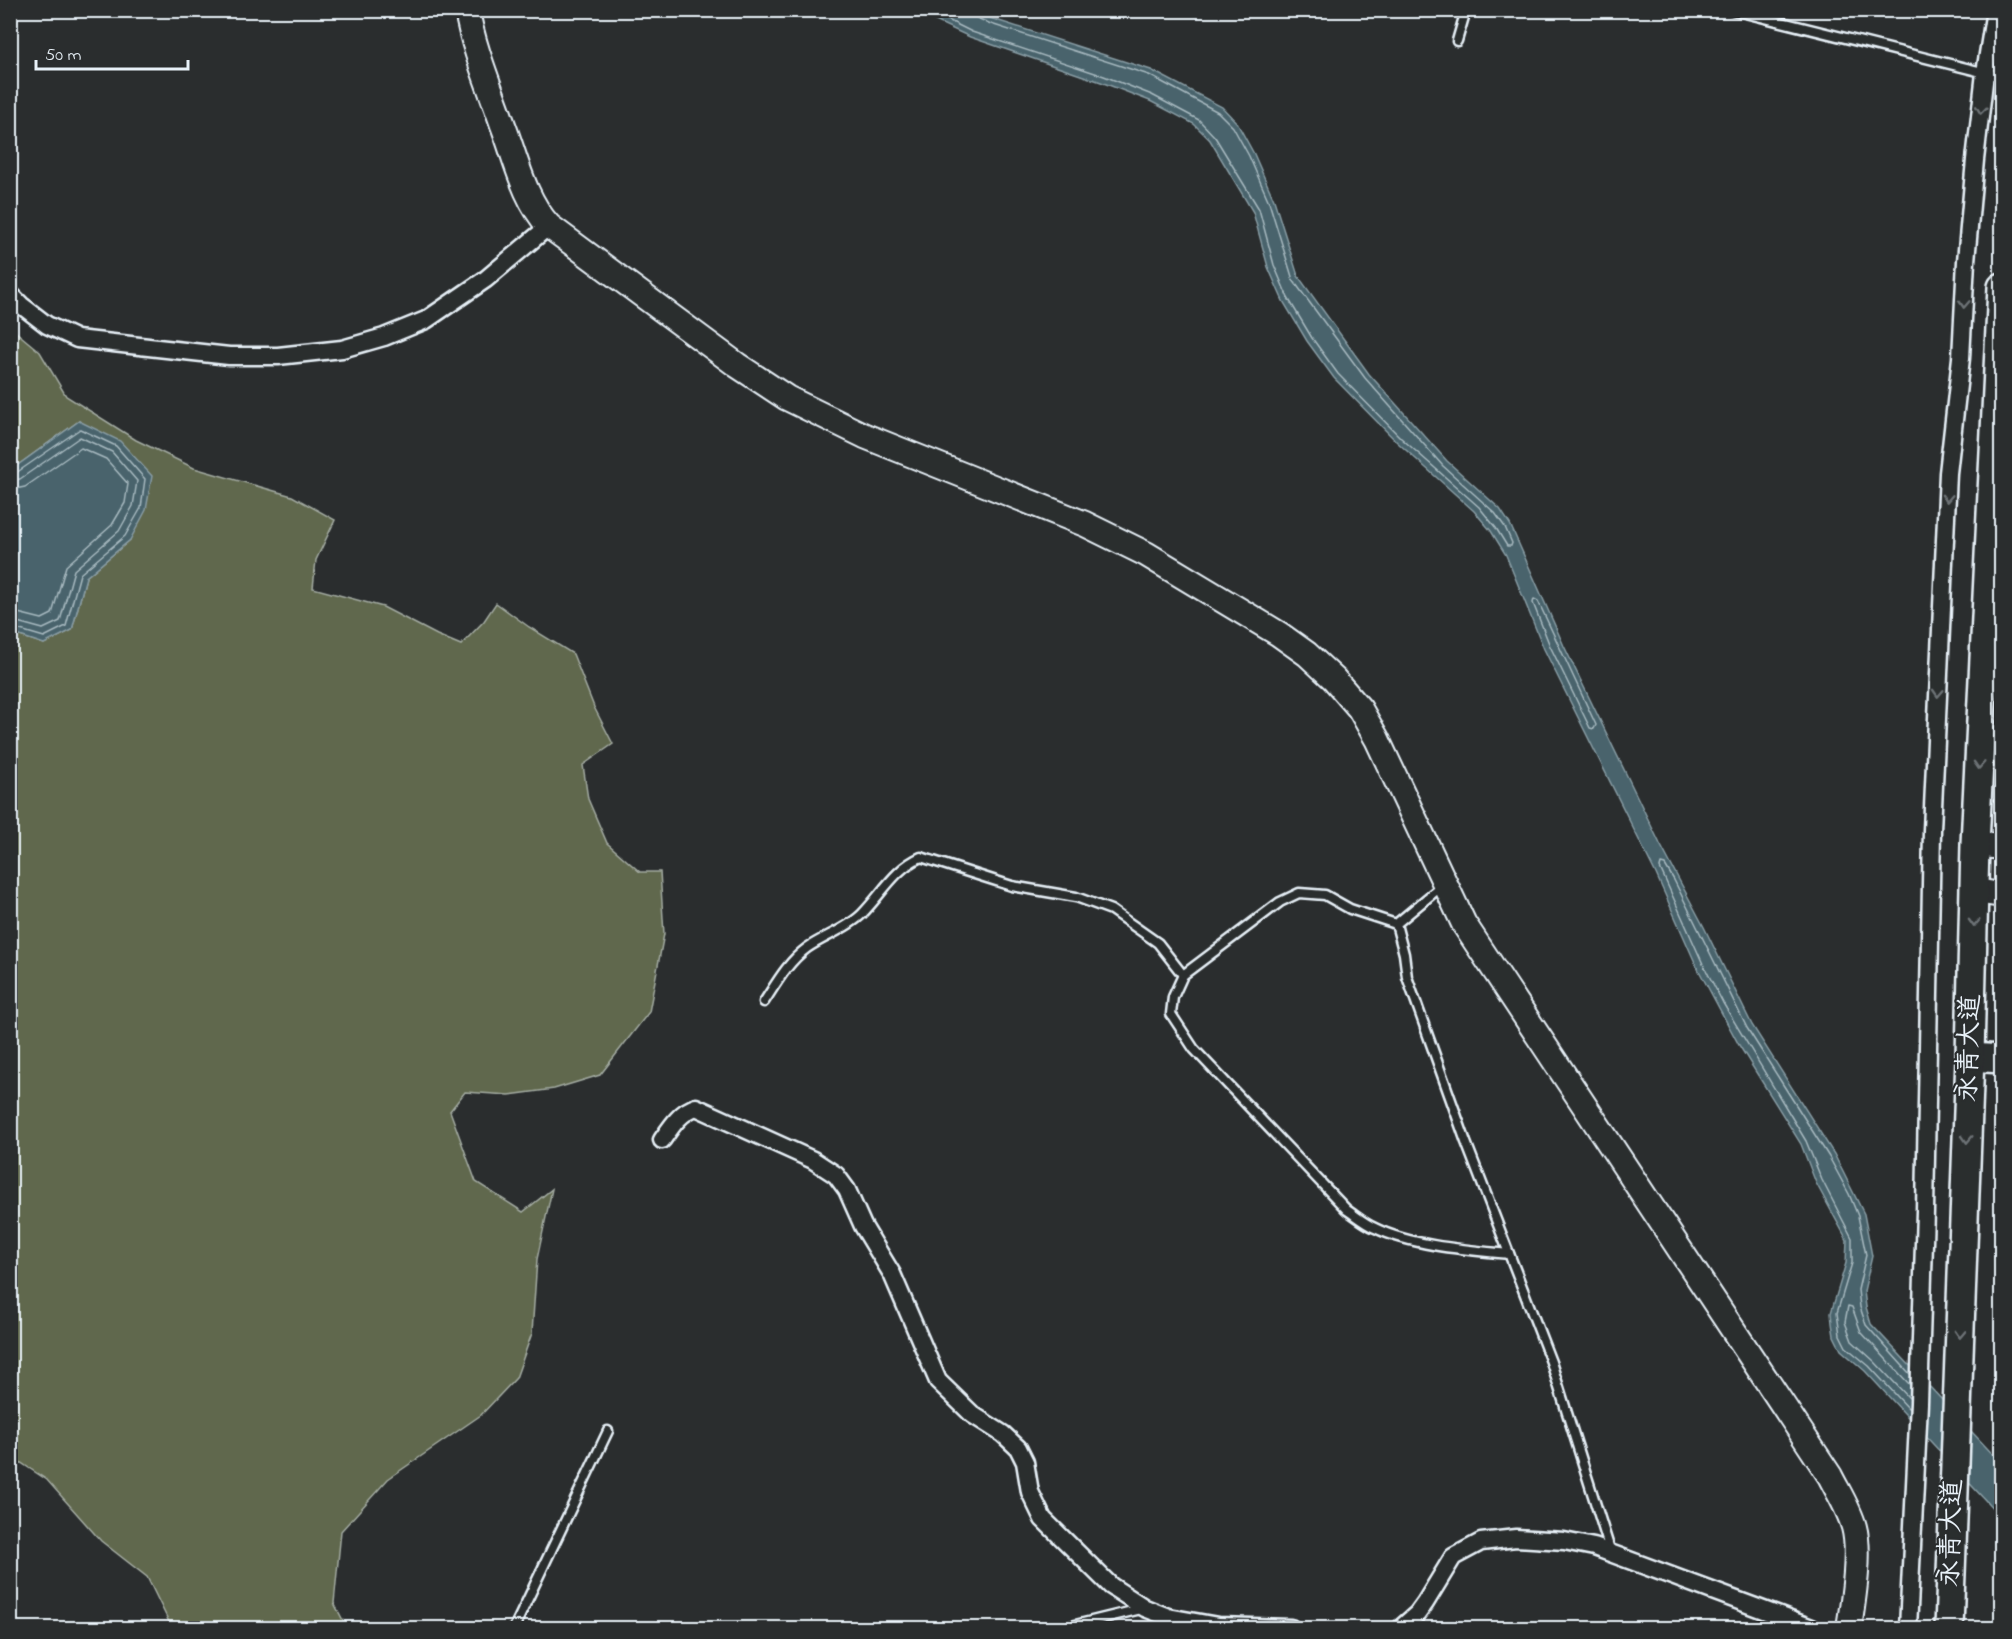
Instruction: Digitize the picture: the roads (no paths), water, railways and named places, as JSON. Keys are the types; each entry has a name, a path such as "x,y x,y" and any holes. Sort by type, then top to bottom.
{"main road":[{"name":"永青大道","path":"1949,1629 1971,1057 1988,893 2001,287"},
{"path":"1971,1057 2001,1059"}],"street":[{"path":"467,10 489,86 530,199 549,226 737,365 787,398 875,441 1085,524 1146,554 1307,654 1334,679 1360,709 1377,739 1464,924 1830,1476 1851,1516 1856,1537 1853,1601 1849,1629"},
{"path":"1908,1629 1926,1211 1932,830 1948,473 1961,358 1966,261 1975,160 1993,75 1995,10"},
{"path":"10,294 47,325 77,339 229,356 278,356 342,349 384,337 426,320 486,279 549,226"},
{"path":"662,1140 677,1119 696,1107 813,1160 836,1175 892,1274 939,1382 973,1415 1003,1434 1018,1448 1025,1462 1030,1492 1043,1519 1111,1586 1145,1608 1168,1617 1218,1626 1291,1629"},
{"path":"1401,1629 1421,1609 1453,1557 1481,1542 1516,1538 1564,1541 1594,1547 1812,1629"}],"lane":[{"path":"1457,41 1466,10"},
{"path":"1733,10 1993,75"},
{"path":"764,1002 788,966 807,948 861,915 879,892 907,864 921,857 1012,886 1077,897 1111,910 1158,943 1184,975"},
{"path":"1396,924 1444,883"},
{"path":"1396,924 1350,909 1325,895 1299,893 1280,902 1184,975 1173,997 1171,1014 1194,1049 1347,1210 1373,1228 1398,1237 1509,1254"},
{"path":"1396,924 1407,977 1421,1020 1551,1362 1611,1553"},
{"path":"514,1629 608,1431"},
{"path":"1063,1629 1145,1608"}],"water":[{"path":"914,11 974,11 1151,70 1222,107 1237,123 1254,154 1274,200 1298,276 1369,374 1447,461 1500,509 1510,524 1564,646 1660,844 1752,1025 1834,1154 1864,1214 1872,1256 1864,1291 1871,1324 2001,1463 2001,1517 1865,1371 1841,1350 1834,1336 1831,1313 1846,1263 1847,1240 1816,1183 1801,1144 1739,1045 1697,967 1656,874 1544,649 1506,555 1491,531 1474,511 1397,442 1334,378 1307,341 1283,301 1268,267 1253,212 1210,140 1194,124 1150,101 970,37"},
{"path":"79,421 120,441 152,476 146,510 130,540 86,577 72,630 44,644 11,633 11,470"}]}
